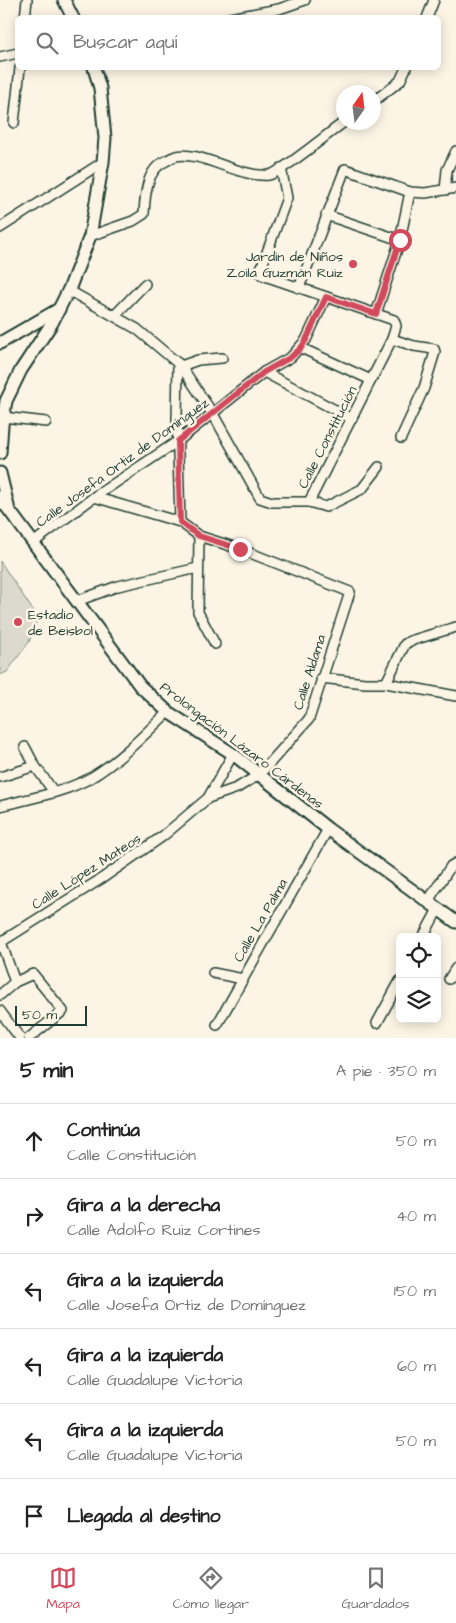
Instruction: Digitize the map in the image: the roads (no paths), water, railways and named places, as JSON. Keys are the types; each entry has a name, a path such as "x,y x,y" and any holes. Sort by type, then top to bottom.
{"main road":[{"path":"64,0 72,15"},
{"path":"0,453 6,401 21,370 52,323 90,236 103,162 105,138 100,88 95,70"},
{"path":"0,343 59,309"},
{"path":"0,473 8,510"},
{"name":"Prolongación Lázaro Cárdenas","path":"0,498 140,686 168,712 233,754 328,829 456,922"}],"street":[{"path":"25,15 27,0"},
{"path":"240,15 279,4 305,0"},
{"path":"428,15 434,0"},
{"path":"0,57 15,54"},
{"path":"14,123 20,70"},
{"path":"381,96 400,81 405,70"},
{"path":"90,236 133,221 144,214 145,195 152,172 161,163 177,156 192,156 250,174 271,175 336,128"},
{"path":"445,190 447,170 456,150"},
{"path":"0,228 103,162"},
{"path":"281,168 287,198 260,271 262,275 376,314 400,240 410,192"},
{"path":"299,288 345,169 410,192 425,194 456,188"},
{"path":"326,215 400,240"},
{"path":"115,315 145,284"},
{"name":"Calle Constitución","path":"68,290 137,329 180,364 213,414 260,498 272,502 309,502 392,338 396,326 394,320 376,314"},
{"name":"Calle Josefa Ortiz de Domínguez","path":"33,543 94,497 178,441 264,372 291,357 301,348 306,340 326,297"},
{"path":"392,338 414,346 434,349 435,352 424,388 401,438"},
{"path":"301,348 371,380"},
{"path":"180,522 177,419 180,364 222,358"},
{"path":"264,372 352,419"},
{"path":"3,417 46,422"},
{"path":"309,502 322,507 328,506 362,488 379,467"},
{"path":"94,497 180,522 199,536 198,612 215,644"},
{"name":"Calle Aldama","path":"199,536 240,549 350,592 309,719 260,774"},
{"path":"77,601 118,586 198,568"},
{"path":"386,683 405,644 455,627"},
{"path":"321,678 365,683 386,683 456,696"},
{"path":"0,806 65,789 90,778 112,763 168,712"},
{"path":"25,747 35,766 54,792"},
{"name":"Calle López Mateos","path":"15,982 1,941 112,872 163,836 208,798 233,754"},
{"path":"0,777 35,766"},
{"name":"Calle López Mateos","path":"208,798 237,788 260,774"},
{"name":"Calle La Palma","path":"217,1025 328,829"},
{"path":"428,901 451,866 456,863"},
{"path":"425,933 438,908"},
{"path":"449,979 456,968"},
{"path":"213,973 243,979"},
{"path":"0,995 15,982 34,974 63,1011 29,1038"},
{"path":"378,1022 396,988"},
{"path":"0,1011 20,1038"}],"place":[{"name":"Jardín de Niños Zoila Guzmán Ruiz","path":"353,264"},
{"name":"Estadio de Beisbol","path":"18,622"}]}
